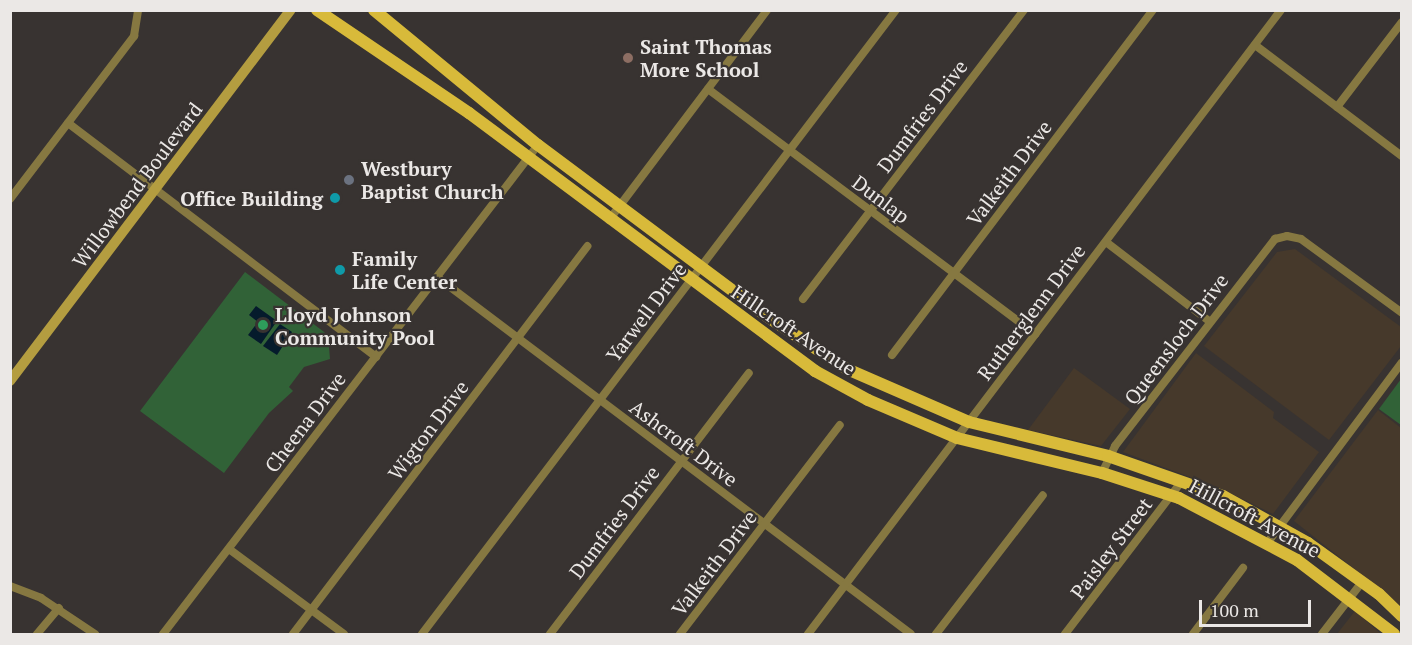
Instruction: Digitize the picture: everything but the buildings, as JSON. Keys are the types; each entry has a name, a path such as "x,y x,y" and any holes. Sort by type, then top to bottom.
{"main road":[{"name":"Willowbend Boulevard","path":"10,381 291,10"},
{"name":"Hillcroft Avenue","path":"317,10 469,114 690,282 815,371 868,400 957,438 1102,473 1172,495 1268,542 1351,597 1390,631 1401,634"},
{"name":"Hillcroft Avenue","path":"374,11 538,145 620,204 701,267 847,369 969,422 1108,456 1182,481 1279,524 1362,582 1401,616"}],"street":[{"path":"10,199 134,36 138,10"},
{"path":"609,220 767,10"},
{"name":"Yarwell Drive","path":"422,634 896,10"},
{"name":"Dumfries Drive","path":"803,299 1024,10"},
{"name":"Valkeith Drive","path":"892,355 1153,10"},
{"name":"Rutherglenn Drive","path":"808,634 1281,10"},
{"path":"1336,107 1401,22"},
{"path":"1255,45 1401,156"},
{"name":"Dunlap","path":"708,89 1036,334"},
{"path":"68,123 376,357"},
{"name":"Cheena Drive","path":"163,634 538,145"},
{"name":"Queensloch Drive","path":"1102,473 1108,456 1268,245 1287,236 1309,244 1401,313"},
{"path":"1106,242 1209,321"},
{"name":"Wigton Drive","path":"293,634 588,246"},
{"name":"Ashcroft Drive","path":"437,277 911,634"},
{"path":"1268,542 1279,524 1401,362"},
{"name":"Dumfries Drive","path":"550,634 749,373"},
{"name":"Valkeith Drive","path":"681,634 840,425"},
{"name":"Paisley Street","path":"1065,634 1182,481"},
{"path":"936,634 1043,495"},
{"path":"229,549 344,634"},
{"path":"1193,634 1244,568"},
{"path":"1322,634 1362,582"},
{"path":"10,586 59,608 95,634"},
{"path":"37,634 59,608"}],"shaded area":[{"path":"1295,249 1401,327 1401,346 1329,440 1204,346 1277,252"},
{"path":"1196,353 1274,412 1273,418 1319,452 1273,514 1222,489 1123,452"},
{"path":"1074,368 1130,409 1101,446 1028,430"},
{"path":"1378,410 1401,428 1401,606 1294,521"},
{"path":"1355,611 1381,634 1337,634"}],"green space":[{"path":"245,272 328,335 330,359 304,367 289,387 293,391 269,413 224,473 140,411"},
{"path":"1401,379 1401,425 1379,409"}],"water":[{"path":"256,306 277,321 261,344 248,335 258,322 249,315"},
{"path":"280,324 292,332 277,355 263,346"}],"place":[{"name":"Saint Thomas More School","path":"628,58"},
{"name":"Westbury Baptist Church","path":"349,180"},
{"name":"Office Building","path":"335,198"},
{"name":"Family Life Center","path":"340,270"},
{"name":"Lloyd Johnson Community Pool","path":"263,325"}]}
